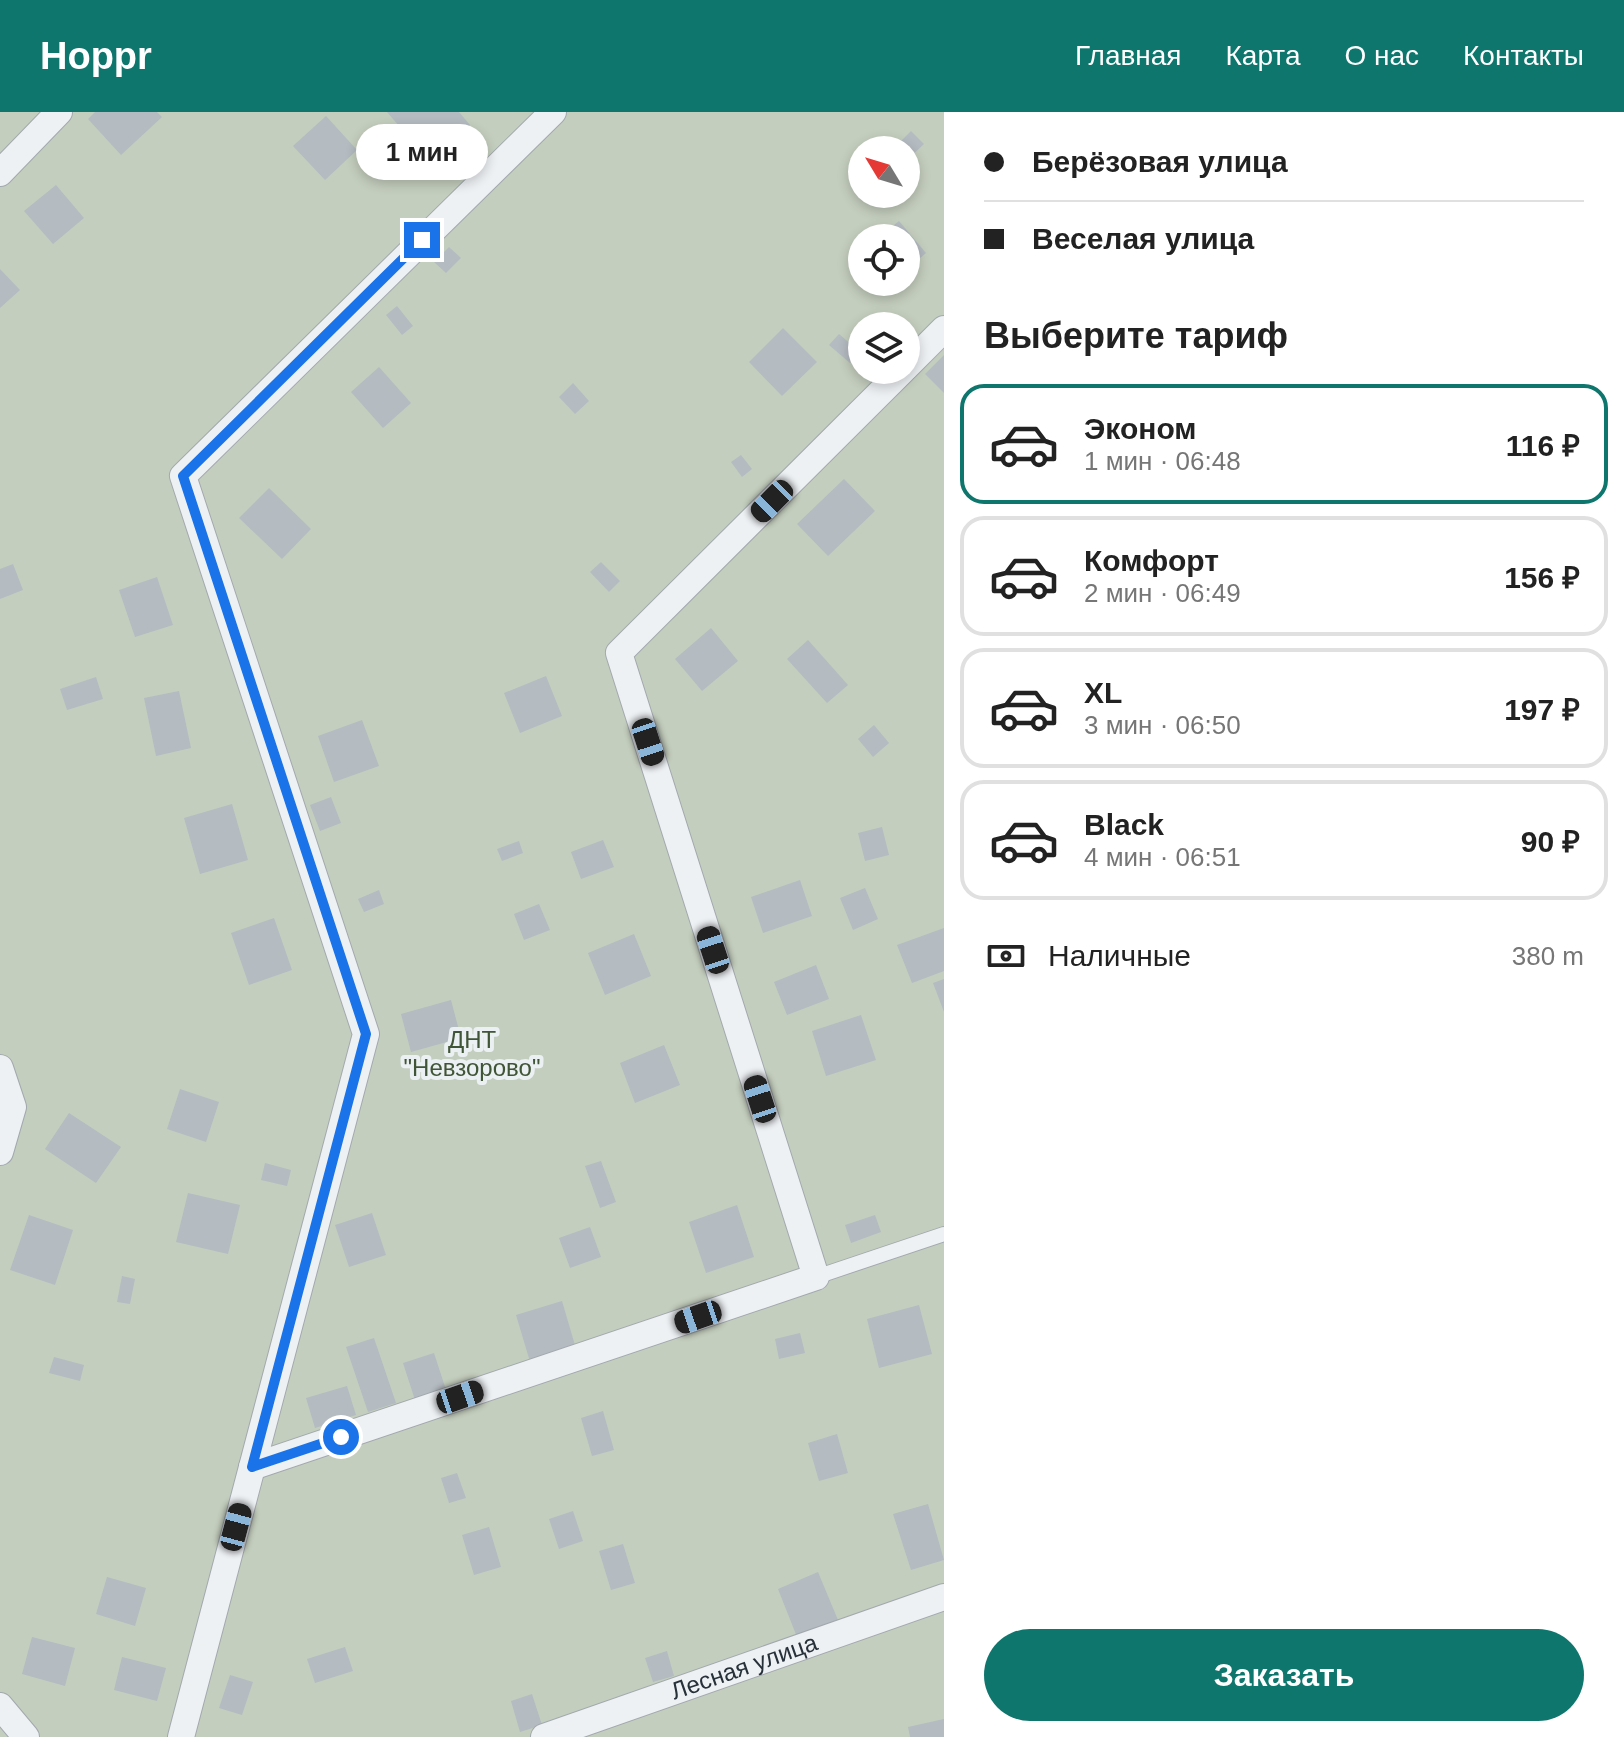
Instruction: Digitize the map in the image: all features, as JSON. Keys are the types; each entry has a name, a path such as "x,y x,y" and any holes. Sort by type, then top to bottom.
{"street":[{"path":"0,173 59,112"},
{"path":"181,1737 366,1034 183,476 553,112"},
{"path":"920,352 944,329"},
{"path":"252,1467 816,1277 619,653 888,384"},
{"path":"0,1068 13,1107 0,1152"},
{"name":"Лесная улица","path":"544,1737 944,1597"},
{"path":"0,1706 26,1737"}],"lane":[{"path":"816,1277 944,1234"}],"green space":[{"name":"ДНТ \"Невзорово\"","path":"0,112 944,112 944,1737 0,1737"}],"building":[{"path":"95,112 157,112 162,117 121,155 88,119"},
{"path":"387,112 459,112 470,125 429,161"},
{"path":"326,116 357,150 325,180 293,146"},
{"path":"56,185 84,218 53,244 24,211"},
{"path":"449,247 461,258 446,273 434,262"},
{"path":"0,269 20,290 0,308"},
{"path":"397,306 413,326 402,335 386,315"},
{"path":"783,328 817,362 782,396 749,362"},
{"path":"839,334 848,342 848,361 829,345"},
{"path":"944,355 944,393 925,374"},
{"path":"379,367 411,403 383,428 351,392"},
{"path":"573,383 589,401 575,414 559,397"},
{"path":"741,455 752,469 742,477 731,462"},
{"path":"844,479 875,511 828,556 797,524"},
{"path":"269,488 311,529 282,559 239,518"},
{"path":"601,562 620,581 609,592 590,572"},
{"path":"13,564 23,590 0,599 0,569"},
{"path":"157,577 173,625 135,637 119,590"},
{"path":"711,628 738,661 702,691 675,659"},
{"path":"808,640 848,685 827,703 787,659"},
{"path":"546,676 562,716 520,733 504,693"},
{"path":"96,677 103,699 67,710 60,689"},
{"path":"179,691 191,748 156,756 144,698"},
{"path":"362,720 379,766 334,782 318,736"},
{"path":"874,725 889,743 873,757 858,739"},
{"path":"331,797 341,823 320,831 310,805"},
{"path":"232,804 248,860 200,874 184,818"},
{"path":"882,827 889,855 865,861 858,833"},
{"path":"603,840 614,867 581,879 571,852"},
{"path":"519,841 523,853 502,861 497,849"},
{"path":"800,880 812,916 763,933 751,897"},
{"path":"865,888 878,919 853,930 840,898"},
{"path":"379,890 384,904 364,912 358,899"},
{"path":"539,904 550,930 524,940 514,914"},
{"path":"274,918 292,970 249,985 231,933"},
{"path":"944,928 944,971 912,983 897,945"},
{"path":"634,934 651,976 605,995 588,953"},
{"path":"816,965 829,999 787,1015 774,982"},
{"path":"944,979 944,1012 933,983"},
{"path":"451,1000 461,1038 411,1052 401,1014"},
{"path":"861,1015 876,1060 826,1076 812,1031"},
{"path":"664,1045 680,1085 635,1103 620,1063"},
{"path":"180,1089 219,1102 206,1142 167,1129"},
{"path":"69,1113 121,1147 96,1183 45,1149"},
{"path":"601,1161 616,1202 600,1208 585,1166"},
{"path":"265,1163 291,1170 287,1186 261,1180"},
{"path":"188,1193 240,1205 228,1254 176,1242"},
{"path":"737,1205 754,1257 706,1273 689,1222"},
{"path":"372,1213 386,1255 349,1267 335,1225"},
{"path":"29,1215 73,1230 55,1285 10,1270"},
{"path":"875,1215 881,1232 851,1243 845,1225"},
{"path":"590,1227 601,1257 570,1268 559,1238"},
{"path":"122,1276 135,1279 130,1304 117,1302"},
{"path":"562,1301 577,1352 531,1365 516,1315"},
{"path":"919,1305 932,1354 879,1368 867,1319"},
{"path":"800,1333 805,1353 779,1359 775,1339"},
{"path":"374,1338 396,1403 368,1412 346,1347"},
{"path":"434,1353 446,1390 415,1400 403,1363"},
{"path":"54,1357 84,1365 80,1381 49,1373"},
{"path":"347,1386 356,1415 315,1428 306,1398"},
{"path":"603,1411 614,1450 592,1456 581,1418"},
{"path":"837,1434 848,1473 819,1481 808,1443"},
{"path":"457,1473 466,1498 449,1503 441,1478"},
{"path":"928,1504 944,1560 911,1570 893,1514"},
{"path":"573,1511 583,1541 559,1549 549,1519"},
{"path":"489,1527 501,1567 474,1575 462,1535"},
{"path":"623,1544 635,1583 611,1590 599,1551"},
{"path":"818,1572 838,1620 797,1637 778,1589"},
{"path":"107,1577 146,1588 135,1626 96,1614"},
{"path":"32,1637 75,1648 65,1686 22,1674"},
{"path":"345,1647 353,1671 315,1683 307,1659"},
{"path":"667,1651 674,1676 653,1682 645,1658"},
{"path":"122,1657 166,1668 157,1701 114,1690"},
{"path":"230,1675 253,1682 242,1715 219,1708"},
{"path":"532,1694 542,1725 520,1732 511,1701"},
{"path":"944,1719 944,1737 910,1737 908,1727"}],"route":[{"path":"341,1437 252,1467 366,1034 183,476 422,240"}]}
